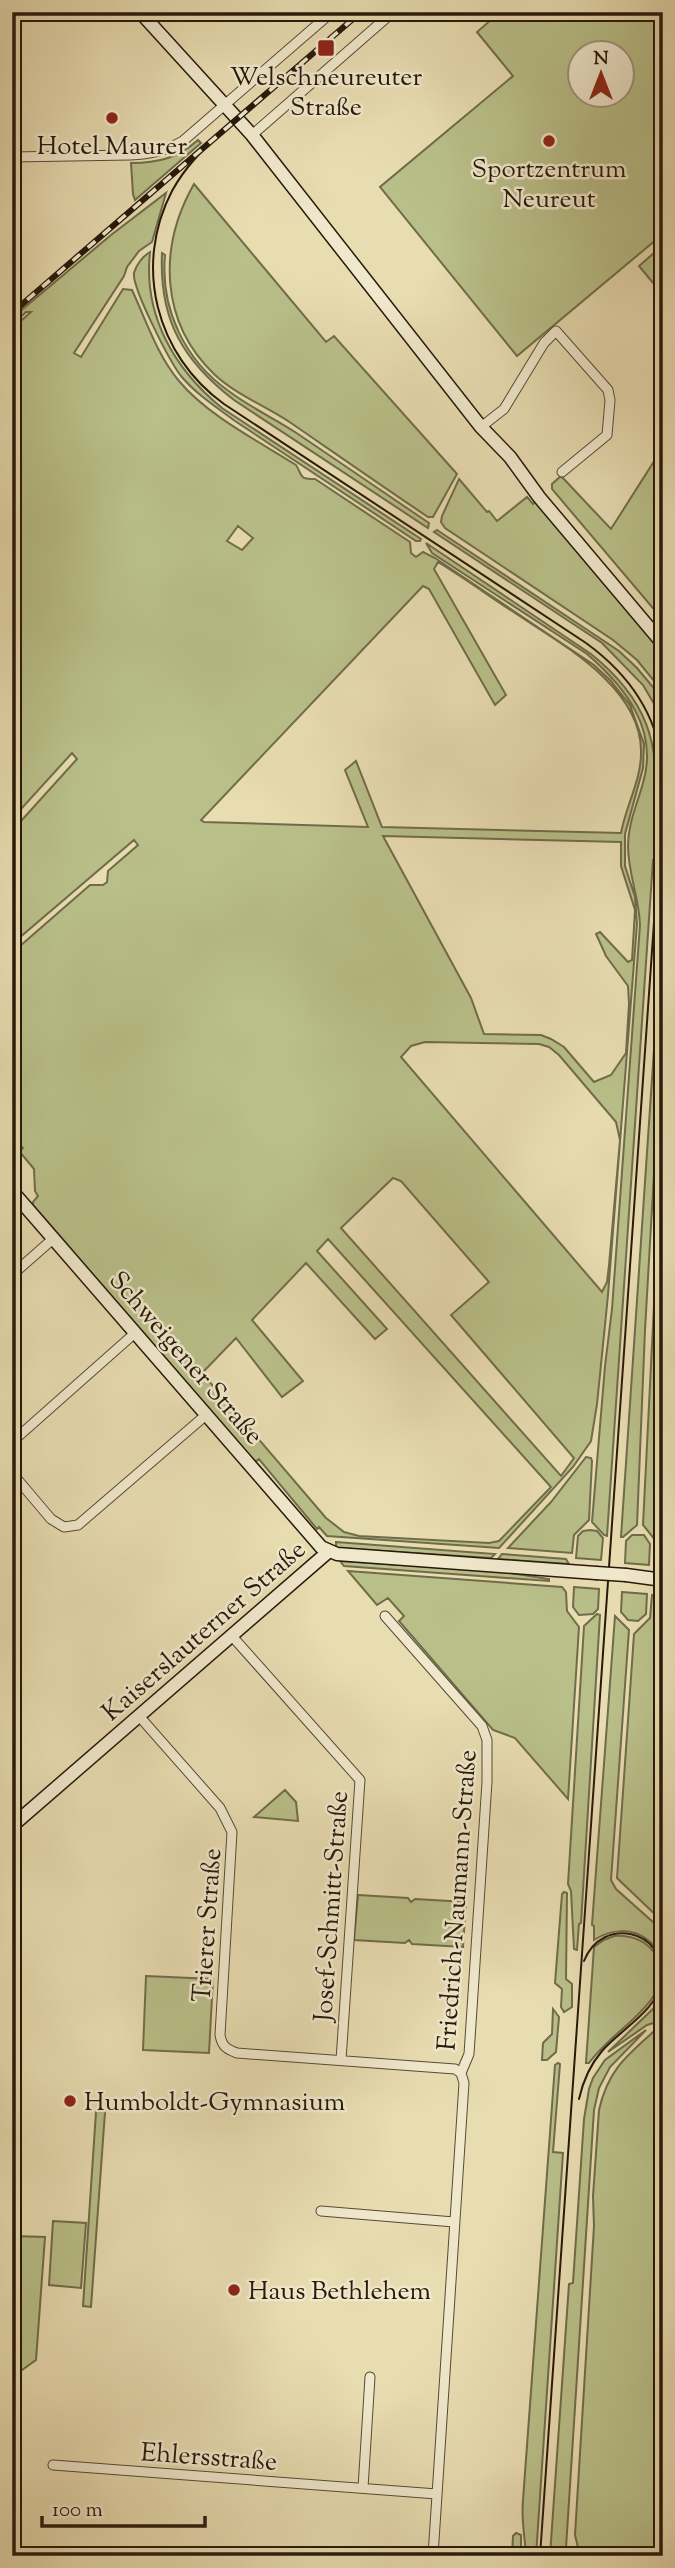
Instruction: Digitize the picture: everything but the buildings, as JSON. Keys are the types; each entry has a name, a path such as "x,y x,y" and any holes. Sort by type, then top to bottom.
{"main road":[{"path":"140,12 252,135 481,427 510,457 564,527 663,644"},
{"name":"Schweigener Straße","path":"12,1191 315,1541 328,1552"},
{"name":"Kaiserslauterner Straße","path":"12,1826 328,1552 663,1580"}],"street":[{"path":"252,135 393,12"},
{"path":"12,156 130,155 164,151 183,141 326,14"},
{"path":"481,427 504,409 544,343 556,331 608,390 610,400 607,435 562,472"},
{"path":"12,1275 54,1238"},
{"path":"12,1442 135,1333"},
{"path":"12,1473 51,1519 64,1527 78,1525 206,1415"},
{"name":"Friedrich-Naumann-Straße","path":"385,1616 482,1727 488,1740 469,2054 461,2073 464,2083 433,2556"},
{"name":"Josef-Schmitt-Straße","path":"232,1635 360,1780 341,2060"},
{"name":"Trierer Straße","path":"139,1716 220,1808 232,1832 220,2035 222,2044 237,2053 341,2060"},
{"path":"341,2060 455,2069 461,2073"},
{"path":"321,2211 454,2222"},
{"path":"363,2488 370,2377"},
{"name":"Ehlersstraße","path":"53,2465 437,2494"}],"green space":[{"name":"Sportzentrum Neureut","path":"500,12 654,12 659,18 663,15 663,234 517,356 380,187 513,76 477,32"},
{"path":"198,140 201,143 135,200 131,163 167,158"},
{"path":"194,184 326,342 334,336 457,474 433,517 428,517 291,423 232,388 214,374 196,353 174,308 170,283 174,233"},
{"path":"166,193 152,242 139,251 127,267 124,276 74,353 81,357 123,289 132,290 164,360 179,381 204,405 296,465 303,477 315,479 410,542 411,553 416,557 423,552 549,635 438,562 434,569 506,695 495,705 429,589 423,586 201,820 368,827 345,770 356,761 382,827 621,833 641,761 637,727 627,706 613,687 595,669 556,639 594,665 630,705 644,744 643,768 625,834 625,866 635,897 637,924 608,1295 597,1404 591,1441 573,1467 499,1548 327,1536 319,1527 317,1529 259,1459 255,1462 33,1205 38,1196 35,1191 34,1169 19,1151 23,1148 12,1135 12,953 90,885 103,885 107,882 108,871 138,845 134,840 12,944 12,831 77,759 72,753 12,819 12,329 31,312 26,312 12,325 12,318","holes":["238,526 253,538 242,550 227,541","383,836 621,842 621,866 635,910 632,960 628,962 600,932 596,934 606,956 628,986 626,1053 611,1075 594,1082 564,1047 551,1039 541,1035 484,1034 471,998","425,1042 539,1044 549,1047 559,1055 616,1122 620,1140 607,1282 602,1292 401,1057 411,1046","393,1178 401,1181 489,1282 451,1315 574,1458 561,1476 341,1228","328,1239 551,1487 499,1541 489,1543 359,1536 344,1532 326,1518 202,1373 236,1338 282,1397 303,1381 252,1320 306,1263 375,1339 387,1329 317,1251"]},
{"path":"663,245 663,295 639,266"},
{"path":"150,252 149,275 157,319 176,358 205,393 222,408 421,539 420,541 416,541 235,421 187,383 161,341 135,281 136,267"},
{"path":"162,253 165,255 167,295 172,314 188,349 200,365 238,398 298,434 429,523 428,528 234,400 200,369 177,336 170,318 162,277"},
{"path":"663,442 663,620 552,489 552,484 561,476 611,529 658,455"},
{"path":"459,479 497,521 527,497 533,504 535,502 663,653 663,692 637,660 613,640 445,528 441,522 442,516"},
{"path":"437,530 619,651 663,699 663,719 643,685 602,643 434,532"},
{"path":"426,543 591,654 610,671 637,705 652,743 657,787 656,812 663,814 663,860 653,860 607,1536 592,1522 612,1309 640,925 628,838 647,763 646,745 642,727 626,695 587,654 432,553"},
{"path":"663,916 663,1017 637,1525 621,1537"},
{"path":"663,1125 663,1233 658,1316 663,1316 663,1568 654,1566 656,1541 643,1525"},
{"path":"586,1457 592,1461 589,1520 574,1535 572,1553 508,1548 551,1502"},
{"path":"583,1531 597,1531 603,1538 601,1560 576,1558 578,1536"},
{"path":"632,1535 644,1535 650,1544 649,1565 625,1563 626,1541"},
{"path":"336,1542 495,1554 491,1558 336,1548"},
{"path":"502,1554 566,1559 569,1564 498,1559"},
{"path":"340,1561 496,1571 549,1581 344,1566"},
{"path":"348,1571 562,1587 566,1592 567,1611 579,1627 568,1799 515,1738 493,1730 399,1621 404,1616 388,1598 377,1605"},
{"path":"574,1587 599,1589 598,1609 593,1614 579,1615 573,1607"},
{"path":"622,1592 647,1594 646,1614 638,1621 628,1620 621,1612"},
{"path":"652,1595 663,1598 663,1922 617,1878 634,1634 650,1618"},
{"path":"597,1614 600,1615 581,1923 577,1950 574,1949 571,1891 568,1884 584,1626"},
{"path":"615,1616 629,1630 611,1880 616,1889 663,1931 663,1949 657,1948 636,1933 622,1931 594,1940 592,1925"},
{"path":"285,1790 296,1802 298,1821 254,1817"},
{"path":"564,1892 567,1893 566,1979 572,1984 572,2007 564,2012 561,2007 562,1989 555,1983"},
{"path":"358,1895 408,1898 411,1902 415,1899 466,1902 463,1947 412,1944 409,1940 405,1943 354,1940"},
{"path":"614,1936 625,1936 645,1943 656,1956 660,1980 647,2005 586,2063 594,1947"},
{"path":"146,1976 213,1979 209,2053 143,2050"},
{"path":"663,1997 663,2015 657,2022 647,2025 608,2052 656,2006"},
{"path":"553,2009 559,2017 556,2052 547,2060 542,2060 543,2043 552,2034"},
{"path":"663,2023 663,2556 580,2556 575,2535 599,2110 615,2070"},
{"path":"646,2030 610,2067 599,2088 594,2110 566,2548 570,2556 550,2556 569,2284 573,2283 584,2119 589,2089 605,2060"},
{"path":"558,2063 553,2152 563,2153 536,2556 526,2556 523,2507 555,2065"},
{"path":"96,2112 105,2112 91,2307 83,2306"},
{"path":"53,2221 86,2223 81,2288 49,2285"},
{"path":"12,2236 45,2237 36,2360 15,2375 12,2375"},
{"path":"516,2533 521,2535 521,2556 512,2556 513,2536"}],"tram line":[{"path":"224,130 195,158 177,182 160,220 154,249 153,278 158,307 167,335 182,361 201,384 224,404 602,655 629,683 648,715 655,733 663,772"},
{"path":"540,2556 663,793"},
{"path":"579,2099 594,2062 602,2051 647,2009 660,1989 662,1978 661,1962 654,1949 644,1939 631,1934 604,1938 593,1947 584,1961"}],"railway":[{"path":"12,313 361,12"}],"place":[{"name":"Welschneureuter Straße","path":"326,48"},
{"name":"Hotel Maurer","path":"112,118"},
{"name":"Sportzentrum Neureut","path":"549,141"},
{"name":"Humboldt-Gymnasium","path":"70,2101"},
{"name":"Haus Bethlehem","path":"234,2290"}]}
